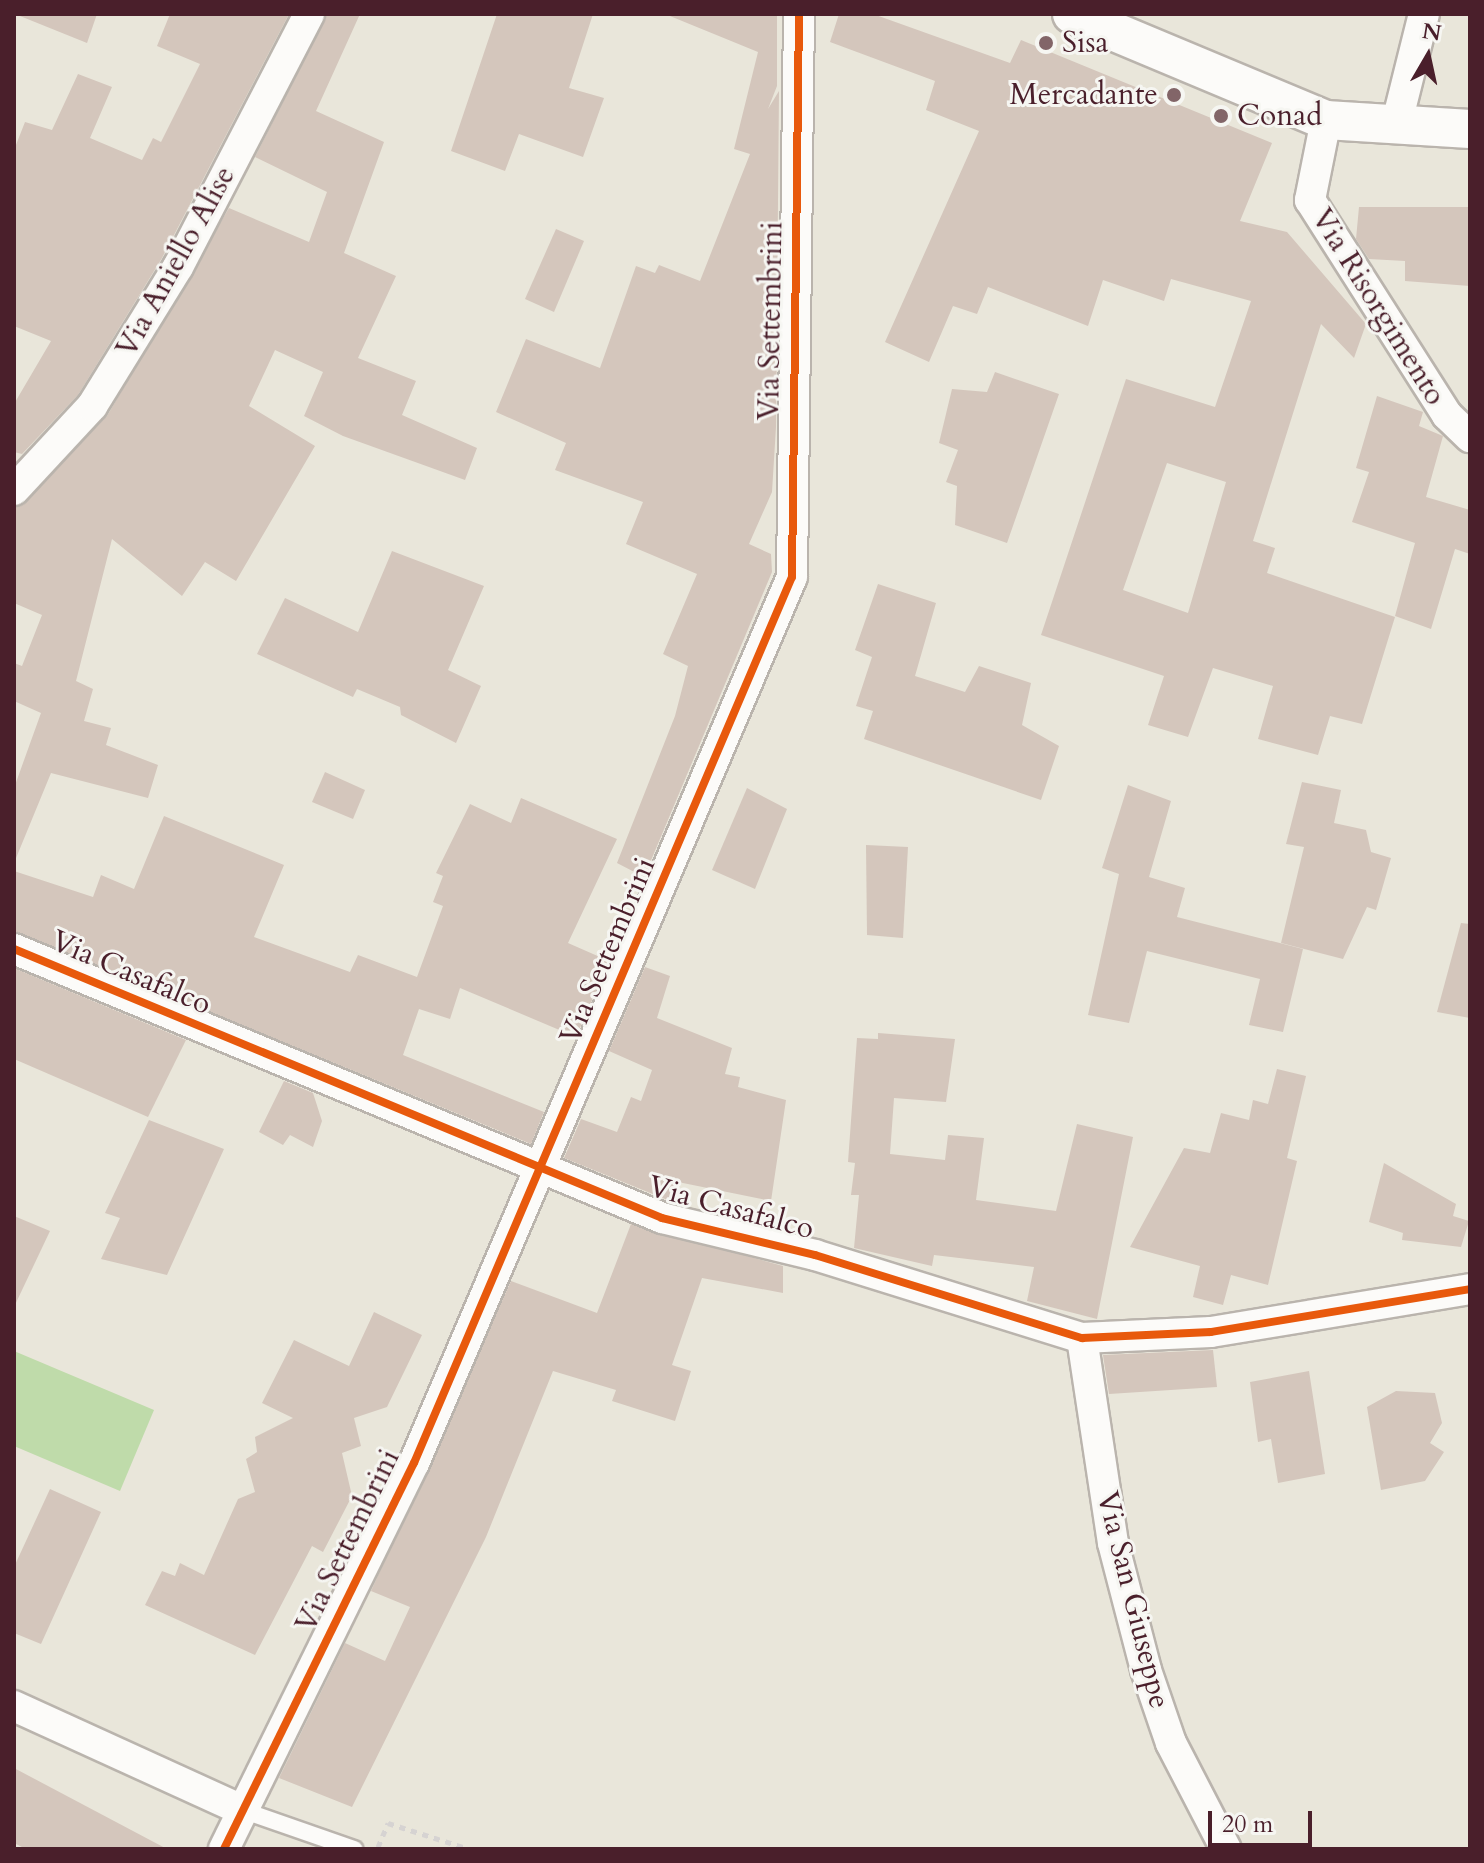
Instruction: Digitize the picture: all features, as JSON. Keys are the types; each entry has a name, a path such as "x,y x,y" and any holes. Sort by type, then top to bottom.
{"street":[{"name":"Via Aniello Alise","path":"14,490 92,406 116,368 178,267 309,14"},
{"name":"Via Settembrini","path":"224,1849 414,1463 526,1187 540,1173 792,577 799,14"},
{"path":"1072,14 1326,120 1397,122 1470,129"},
{"path":"1397,122 1424,14"},
{"name":"Via Risorgimento","path":"1326,120 1310,200 1447,415 1470,437"},
{"name":"Via Casafalco","path":"14,949 540,1173 662,1218 815,1255 1082,1338 1211,1332 1470,1289"},
{"name":"Via San Giuseppe","path":"1082,1338 1113,1543 1146,1670 1171,1743 1226,1849"},
{"path":"14,1706 242,1810"}],"lane":[{"path":"242,1810 354,1849"}],"path":[{"path":"378,1849 388,1823 469,1849"}],"green space":[{"path":"14,1351 154,1410 120,1491 14,1446"}],"building":[{"path":"15,14 97,14 87,43"},
{"path":"170,14 289,14 162,258 78,395 22,454 14,452 14,404 51,341 14,326 14,150 25,122 52,130 78,74 112,87 90,138 142,160 153,138 161,142 200,64 157,46"},
{"path":"327,14 360,14 316,111 384,142 344,253 396,276 358,358 416,381 402,415 477,448 465,480 343,436 304,416 323,372 275,350 249,406 315,446 236,581 205,562 182,596 112,539 76,681 93,689 84,721 111,728 106,745 158,765 148,798 51,773 14,863 14,788 41,713 14,701 14,663 22,666 42,615 14,603 14,509 107,416 229,208 309,242 327,192 255,157"},
{"path":"497,14 593,14 569,88 604,98 583,157 519,134 505,171 451,151"},
{"path":"665,14 777,14 777,86 768,109 779,91 776,427 772,492 749,544 771,554 772,572 644,877 617,863 675,716 688,666 663,654 697,574 626,544 643,502 555,470 566,443 496,412 526,339 600,368 636,266 655,273 659,265 700,281 750,154 734,149 758,52"},
{"path":"839,14 873,14 1010,63 1021,40 1272,143 1240,221 1287,232 1366,324 1354,358 1321,324 1253,541 1275,548 1267,573 1395,617 1362,724 1330,716 1318,755 1258,739 1273,686 1213,668 1188,737 1148,725 1164,676 1041,635 1126,379 1215,407 1251,301 1171,279 1164,301 1103,280 1088,326 988,287 977,314 953,306 929,362 885,342 979,131 926,110 935,81 830,42","holes":["1167,463 1226,482 1188,613 1123,590"]},
{"path":"1359,207 1470,207 1470,286 1405,281 1405,261 1369,259 1356,239"},
{"path":"556,229 584,241 554,312 525,299"},
{"path":"995,372 1059,394 1007,543 955,525 957,486 946,482 958,450 939,443 952,389 987,392"},
{"path":"1377,396 1423,412 1419,426 1443,436 1426,497 1470,510 1470,554 1455,549 1431,629 1395,616 1415,543 1352,522 1369,472 1356,468"},
{"path":"392,551 484,586 448,670 481,686 456,743 401,715 400,707 357,689 353,697 257,654 285,598 358,632"},
{"path":"878,584 936,603 915,676 965,692 979,666 1031,683 1022,725 1059,746 1041,800 864,739 873,711 856,706 872,657 855,650"},
{"path":"325,772 365,790 353,819 312,802"},
{"path":"1302,782 1341,790 1334,823 1366,830 1371,852 1391,858 1376,910 1367,907 1343,959 1281,943 1304,847 1286,844"},
{"path":"1128,785 1171,801 1149,877 1185,888 1177,917 1303,949 1283,1032 1249,1025 1260,979 1147,951 1129,1023 1088,1015 1119,874 1102,868"},
{"path":"747,788 787,809 755,889 712,870"},
{"path":"521,798 617,839 568,943 609,961 576,1037 460,988 450,1019 419,1009 403,1055 544,1112 531,1144 14,931 14,871 93,897 101,875 134,889 164,816 284,865 254,937 350,972 358,955 417,977 443,906 433,902 443,876 436,873 470,804 511,823"},
{"path":"866,845 908,847 903,938 867,935"},
{"path":"1461,923 1470,924 1470,1018 1437,1012"},
{"path":"645,967 670,976 657,1018 732,1048 725,1074 740,1077 738,1087 786,1100 771,1201 678,1182 670,1201 564,1158 581,1119 617,1132 631,1097 641,1101 652,1070 609,1051"},
{"path":"14,968 186,1040 148,1117 14,1059"},
{"path":"878,1033 955,1039 946,1102 894,1098 890,1154 945,1160 948,1135 984,1138 976,1200 1056,1211 1077,1124 1133,1137 1097,1319 1027,1301 1034,1267 934,1255 932,1266 854,1248 859,1195 851,1195 855,1163 848,1162 857,1038 878,1039"},
{"path":"1277,1069 1306,1076 1287,1158 1297,1161 1268,1285 1231,1275 1223,1305 1193,1297 1200,1266 1130,1247 1184,1148 1210,1153 1221,1113 1249,1120 1253,1100 1268,1104"},
{"path":"284,1081 313,1093 322,1121 313,1147 290,1135 283,1145 259,1132"},
{"path":"149,1120 224,1149 167,1275 101,1259 120,1218 105,1213"},
{"path":"1384,1163 1456,1204 1453,1216 1469,1221 1461,1247 1402,1240 1403,1233 1369,1222"},
{"path":"14,1216 50,1231 14,1307"},
{"path":"631,1224 783,1266 783,1293 702,1278 672,1365 691,1371 675,1421 612,1401 616,1390 553,1371 486,1537 352,1807 279,1778 345,1643 385,1661 410,1607 371,1591 511,1281 597,1313"},
{"path":"374,1312 422,1335 387,1407 354,1418 361,1446 342,1453 352,1496 323,1552 312,1546 255,1655 145,1605 162,1571 175,1576 180,1563 204,1575 238,1499 255,1492 246,1459 257,1452 255,1437 293,1418 262,1403 294,1340 349,1366"},
{"path":"1213,1350 1217,1387 1109,1394 1103,1355"},
{"path":"1309,1371 1325,1474 1278,1483 1271,1439 1258,1442 1250,1382"},
{"path":"1396,1391 1435,1393 1442,1423 1430,1443 1444,1452 1425,1481 1381,1490 1367,1407"},
{"path":"50,1489 101,1512 41,1644 14,1633 14,1567"},
{"path":"14,1768 167,1849 26,1849 14,1843"}],"cycle path":[{"path":"224,1849 414,1463 792,577 799,14"},
{"path":"14,949 662,1218 815,1255 1082,1338 1211,1332 1470,1289"}],"place":[{"name":"Sisa","path":"1046,43"},
{"name":"Mercadante","path":"1174,95"},
{"name":"Conad","path":"1221,116"}]}
